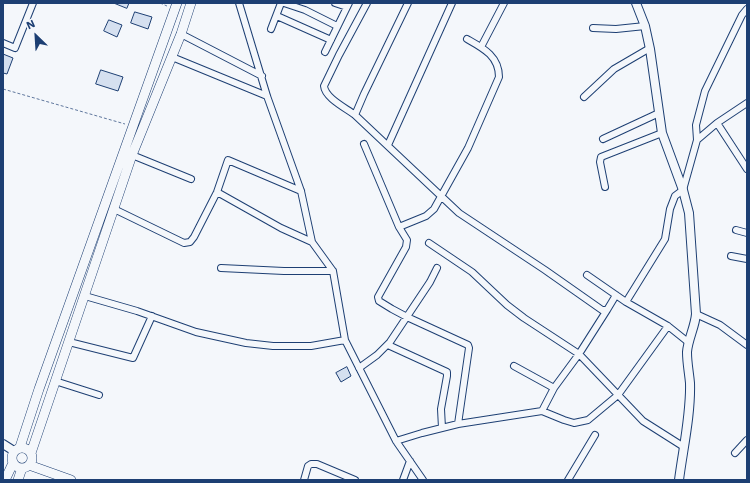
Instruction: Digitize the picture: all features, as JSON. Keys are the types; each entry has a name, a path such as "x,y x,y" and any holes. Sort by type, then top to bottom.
{"main road":[{"path":"71,480 26,466 17,467 13,463 11,457 17,449 177,3"},
{"path":"18,480 32,459 31,453 132,155 181,34 191,3"},
{"path":"17,449 26,449 31,453"},
{"path":"6,480 13,463"}],"street":[{"path":"3,43 15,48 33,3"},
{"path":"239,3 267,96 301,191 312,242 333,271 345,340 396,441 423,480"},
{"path":"271,29 282,3 305,10 337,26"},
{"path":"325,52 348,5 335,3"},
{"path":"367,3 324,86 325,91 356,115 459,213 602,310 607,310"},
{"path":"356,115 364,94 408,3"},
{"path":"388,145 452,3"},
{"path":"481,47 504,3"},
{"path":"636,3 645,26 650,48 662,133 683,190 688,214 696,314 688,342 687,367 690,383 687,430 679,480"},
{"path":"626,302 660,249 664,239 670,209 675,196 683,190 697,140 696,125 705,91 742,15 747,8"},
{"path":"277,16 331,40"},
{"path":"593,28 616,29 645,26"},
{"path":"181,34 262,76"},
{"path":"400,227 431,213 468,148 499,77 495,60 491,54 466,39"},
{"path":"584,96 614,69 650,48"},
{"path":"172,57 267,96"},
{"path":"697,140 716,123 747,103"},
{"path":"604,138 659,113"},
{"path":"716,123 747,169"},
{"path":"605,187 600,162 601,157 662,133"},
{"path":"364,144 407,240 407,244 378,296 379,301 407,317 468,345 469,348 458,424"},
{"path":"132,155 191,179"},
{"path":"114,209 184,243 190,242 194,236 216,192 228,160 301,191"},
{"path":"216,192 282,228 312,242"},
{"path":"736,230 747,233"},
{"path":"429,243 472,272 507,305 524,318 579,354 643,421 684,447"},
{"path":"731,256 747,260"},
{"path":"221,268 284,272 333,271"},
{"path":"359,368 388,345 437,268"},
{"path":"587,275 626,302 668,326 688,342"},
{"path":"542,411 554,388 579,354 616,295"},
{"path":"85,296 152,316 196,332 246,343 273,346 311,346 345,340"},
{"path":"696,314 720,325 747,345"},
{"path":"69,342 133,358 152,316"},
{"path":"396,441 458,424 542,411 574,423 588,420 618,395 668,326"},
{"path":"388,345 447,372 448,376 441,409 442,428"},
{"path":"514,366 554,388"},
{"path":"55,381 99,394"},
{"path":"568,480 595,435"},
{"path":"735,454 747,440"},
{"path":"3,444 17,449"},
{"path":"403,480 410,461"},
{"path":"304,480 308,466 311,464 317,464 355,480"}],"path":[{"path":"3,89 133,127"}],"building":[{"path":"114,3 129,3 127,8"},
{"path":"135,12 152,17 148,29 131,23"},
{"path":"109,20 122,25 117,37 104,31"},
{"path":"3,54 13,58 7,74 3,73"},
{"path":"101,70 123,77 118,91 96,84"},
{"path":"347,367 351,376 341,382 336,373"}]}
